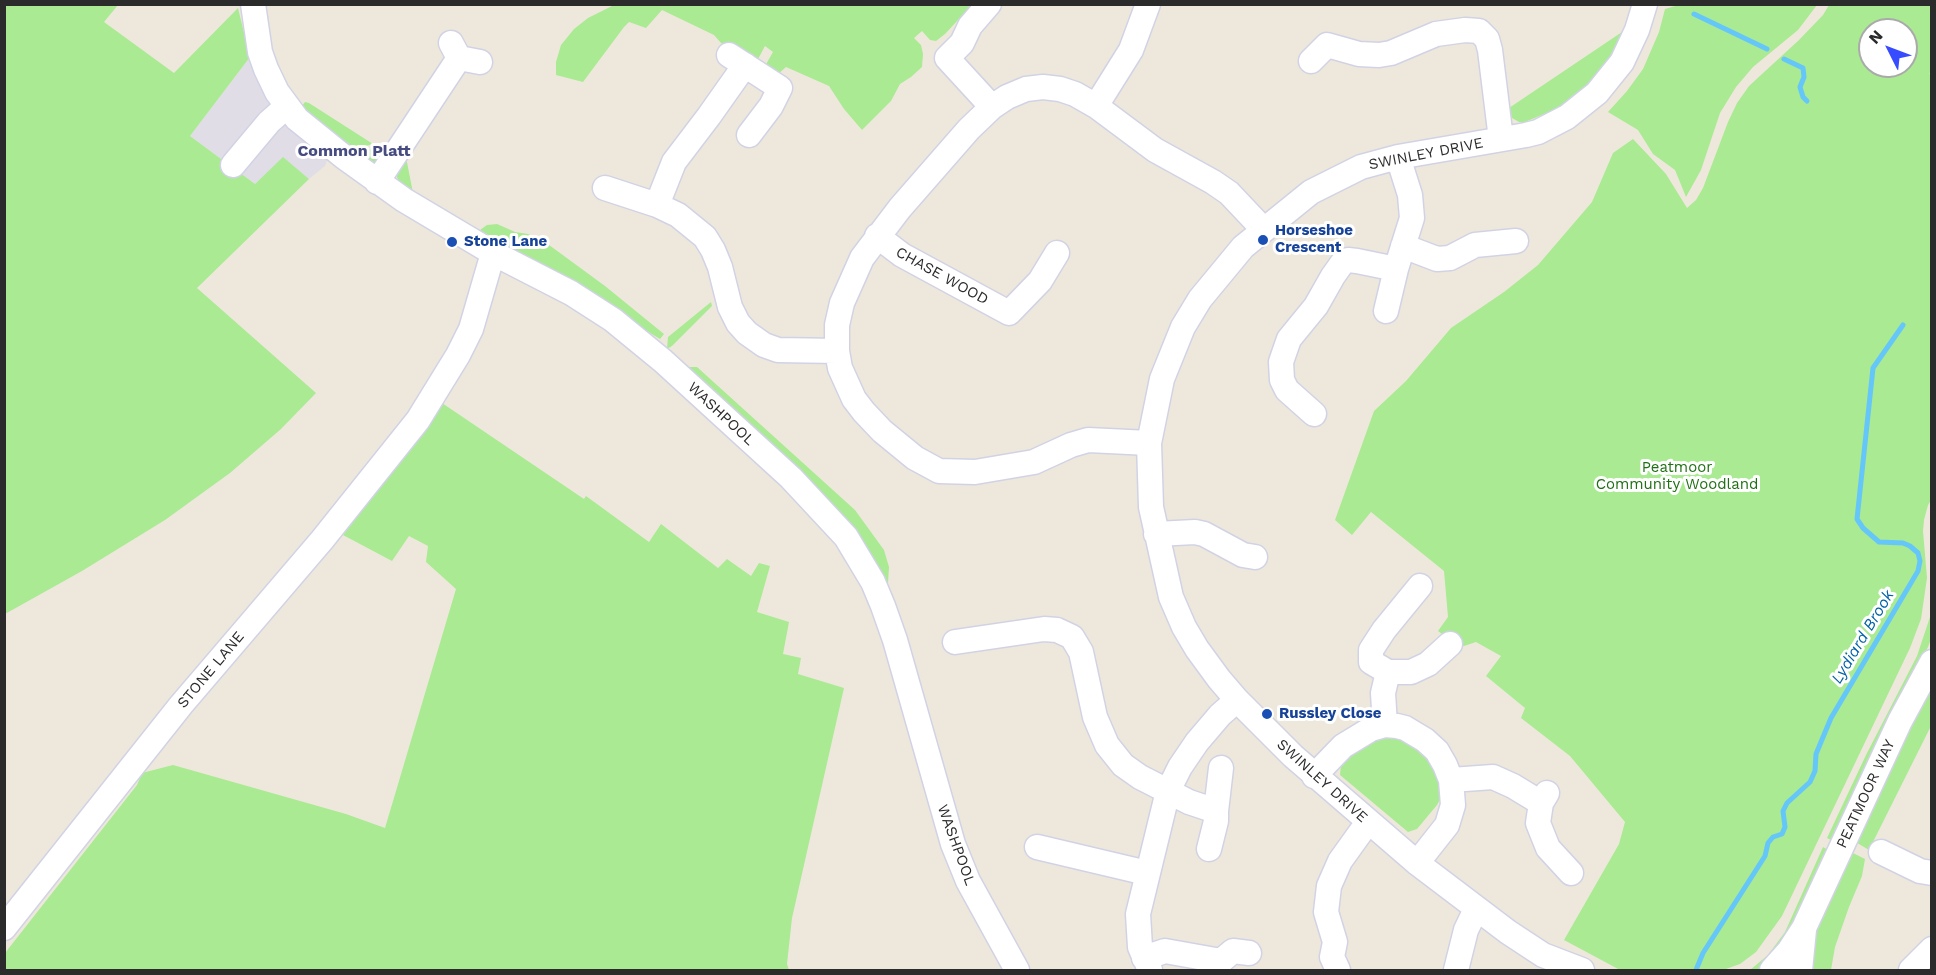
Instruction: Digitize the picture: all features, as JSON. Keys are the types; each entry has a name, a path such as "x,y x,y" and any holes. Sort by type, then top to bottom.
{"street":[{"name":"WASHPOOL","path":"253,4 260,52 266,69 286,107 297,119 377,182 404,200 493,253 550,281 594,307 645,346 706,399 791,478 846,537 873,582 895,640 953,844 968,881 1017,970"},
{"path":"989,4 970,26 962,43 947,58 992,107"},
{"path":"1096,106 1131,50 1148,4"},
{"name":"SWINLEY DRIVE","path":"1582,970 1543,955 1476,909 1417,863 1314,776 1237,700 1197,649 1171,597 1151,507 1149,443 1162,379 1183,327 1200,299 1226,265 1263,229 1311,192 1361,168 1398,158 1538,132 1567,117 1590,100 1611,78 1628,52 1645,4"},
{"path":"1320,44 1359,54 1379,55 1391,53 1436,34 1465,30 1479,31 1487,39 1490,50 1501,139"},
{"path":"377,182 464,54"},
{"path":"657,205 674,162 710,116 737,60 780,88 771,106 749,135"},
{"path":"1149,443 1088,440 1034,462 975,472 939,471 915,458 882,431 864,412 846,384 837,351 837,325 842,303 862,258 877,236 942,159 992,107 1007,97 1026,89 1043,87 1074,94 1096,106 1155,150 1213,182 1228,193 1263,229"},
{"path":"233,165 269,122 286,107"},
{"path":"1386,311 1412,212 1410,195 1398,158"},
{"path":"605,188 657,205 678,215 705,237 720,267 730,307 738,323 747,333 764,345 778,350 837,351"},
{"name":"CHASE WOOD","path":"877,236 902,255 1010,321 1040,281 1057,253"},
{"path":"1403,246 1437,259 1450,258 1475,246 1516,241"},
{"name":"STONE LANE","path":"4,928 181,705 322,540 418,420 458,355 471,329 493,253"},
{"path":"1314,414 1287,390 1282,380 1281,362 1289,339 1316,306 1332,276 1343,262 1357,261 1396,269"},
{"path":"1156,534 1195,532 1204,534 1244,555 1255,557"},
{"path":"1420,586 1371,650 1390,668 1428,664 1450,644"},
{"path":"970,646 1044,629 1057,630 1072,637 1081,652 1095,717 1107,745 1117,758 1130,770 1168,791 1189,802 1216,811"},
{"name":"PEATMOOR WAY","path":"1772,970 1789,951 1804,928 1900,721 1932,662"},
{"path":"1385,725 1383,693 1390,668"},
{"path":"1237,700 1220,715 1197,742 1180,767 1168,791 1137,914 1138,934 1147,964 1166,951 1221,961 1233,951 1249,953"},
{"path":"1314,776 1356,737 1371,729 1385,725 1405,728 1423,738 1441,757 1451,780 1453,805 1451,816 1441,834 1417,863"},
{"path":"1209,849 1216,821 1221,768"},
{"path":"1451,780 1493,777 1513,786 1542,806 1548,849 1571,873"},
{"path":"1338,970 1332,957 1335,942 1326,912 1329,886 1340,861 1368,822"},
{"path":"1037,847 1062,863 1147,873"},
{"path":"1881,852 1920,871 1932,873"},
{"path":"1456,970 1466,930 1476,909"},
{"name":"PEATMOOR WAY","path":"1800,970 1804,928"},
{"path":"1911,970 1932,949"}],"shaded area":[{"path":"250,57 308,143 327,160 325,166 309,179 283,158 255,184 190,136"}],"green space":[{"path":"1682,4 1817,5 1798,30 1753,67 1736,87 1720,113 1701,170 1686,197 1675,170 1653,154 1638,130 1608,112 1643,69 1659,32 1665,9"},
{"path":"5,5 118,5 104,22 174,73 238,8 250,57 190,136 255,184 283,157 309,179 197,288 316,393 281,429 230,473 165,520 82,571 5,614"},
{"path":"614,5 972,5 936,41 930,40 922,31 914,38 921,45 922,67 900,84 891,101 862,130 844,109 829,86 786,67 777,75 765,66 773,52 765,46 757,61 721,43 714,35 662,10 646,28 629,22 583,82 556,75 556,62 561,45 574,29 588,18"},
{"name":"Peatmoor Community Woodland","path":"1829,5 1931,5 1932,71 1929,74 1932,75 1932,499 1924,520 1927,578 1921,619 1910,648 1782,916 1756,952 1740,964 1723,970 1620,970 1564,940 1619,844 1625,822 1570,756 1521,718 1525,708 1486,676 1501,656 1476,642 1461,647 1438,631 1448,617 1444,571 1371,512 1352,535 1335,520 1374,411 1406,381 1451,328 1504,292 1538,265 1592,202 1613,153 1633,139 1666,174 1687,208 1696,200 1703,188 1737,103 1749,86 1823,15"},
{"path":"1622,32 1606,65 1571,99 1556,109 1525,122 1512,118 1509,108"},
{"path":"305,102 373,144 351,150 298,111"},
{"path":"394,144 385,158 376,162 371,162 355,152"},
{"path":"405,152 413,193 399,183 397,177 396,168"},
{"path":"497,224 545,242 605,286 664,334 660,339 480,230 487,225"},
{"path":"711,302 712,306 667,349 668,337"},
{"path":"690,367 697,367 855,510 884,550 889,567 886,587 689,371"},
{"path":"439,401 584,499 586,496 649,542 661,524 718,568 727,559 751,576 759,563 770,566 757,612 789,622 783,654 801,658 798,674 844,688 792,918 787,964 789,970 5,970 5,953 137,785 142,773 173,765 346,814 385,828 456,589 426,562 428,546 409,536 392,561 343,535 396,466"},
{"path":"1931,614 1931,639 1928,647 1833,841 1827,838 1866,755 1917,656"},
{"path":"1931,685 1931,726 1869,850 1854,841"},
{"path":"1383,736 1401,738 1419,748 1432,762 1438,773 1443,794 1417,829 1408,832 1340,775 1341,765 1353,751"},
{"path":"1823,847 1828,850 1798,917 1769,962 1760,970 1750,970 1768,955 1785,932"},
{"path":"1851,852 1865,859 1862,876 1835,947 1831,970 1806,970 1806,956 1820,913"}],"waterway":[{"path":"1694,14 1767,49"},
{"path":"1784,59 1803,68 1804,77 1800,87 1807,101"},
{"name":"Lydiard Brook","path":"1696,970 1703,953 1765,856 1768,843 1773,837 1782,834 1785,827 1783,811 1787,803 1810,782 1815,771 1816,754 1831,718 1918,571 1920,561 1918,553 1910,546 1903,543 1879,542 1863,528 1857,519 1873,368 1903,325"}],"place":[{"name":"Horseshoe Crescent","path":"1263,240"},
{"name":"Stone Lane","path":"452,242"},
{"name":"Russley Close","path":"1267,714"}],"district":[{"name":"Common Platt","path":"354,151"}]}
